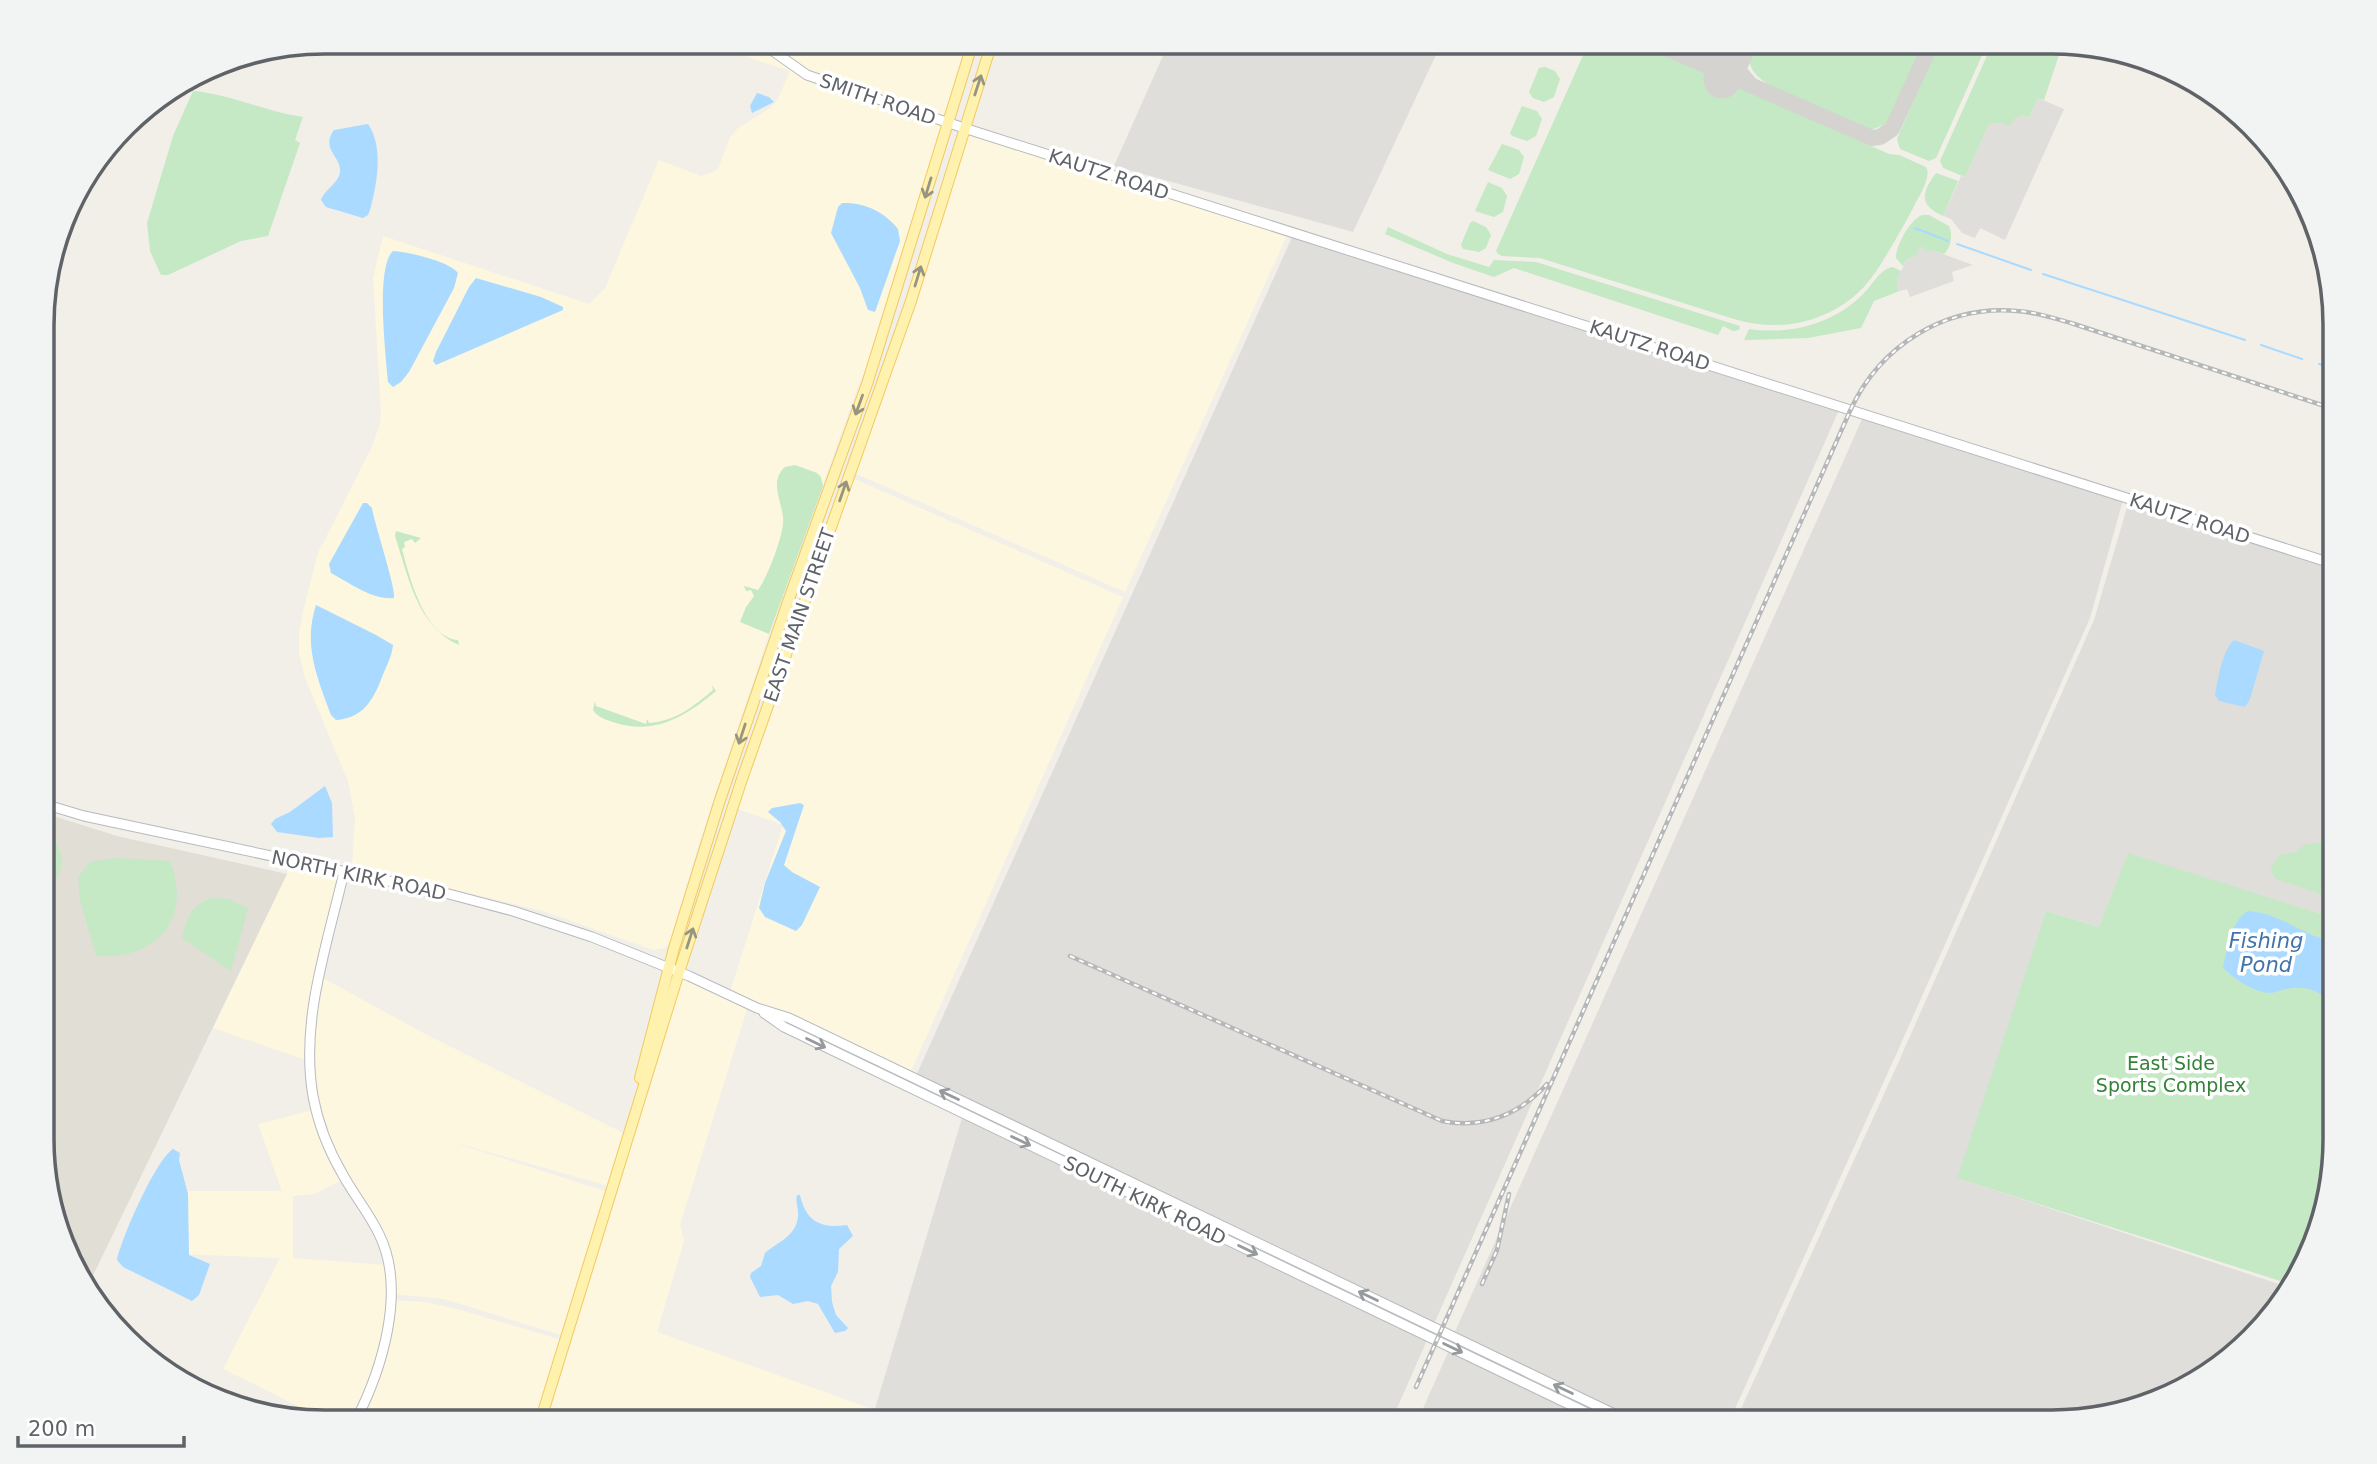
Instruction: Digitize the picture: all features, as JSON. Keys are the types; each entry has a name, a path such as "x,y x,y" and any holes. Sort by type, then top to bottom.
{"main road":[{"name":"EAST MAIN STREET","path":"611,1190 668,968 744,729 867,384 969,54"},
{"name":"EAST MAIN STREET","path":"544,1410 679,972 742,779 911,301 988,54"}],"street":[{"name":"SMITH ROAD","path":"777,54 807,75 964,128"},
{"name":"KAUTZ ROAD","path":"964,128 2323,561"},
{"name":"NORTH KIRK ROAD","path":"54,807 84,816 444,893 513,911 592,937 668,968"},
{"path":"344,872 313,1004 310,1034 311,1080 320,1122 332,1157 381,1236 389,1265 390,1298 386,1340 380,1366 360,1410"},
{"name":"SOUTH KIRK ROAD","path":"668,968 757,1008 784,1027 1538,1383"},
{"path":"1538,1383 1585,1410"},
{"path":"1538,1383 1602,1410"}],"shaded area":[{"path":"738,54 964,54 870,361 859,384 769,634 696,853 670,942 665,948 653,950 543,911 352,865 355,818 348,781 305,678 299,652 299,633 318,553 371,449 380,424 373,278 383,236 589,304 605,288 659,160 701,176 713,172 719,167 730,138 737,129 777,101 790,71"},
{"path":"1164,54 1436,54 1353,232 1114,166"},
{"path":"2038,98 2064,109 2005,240 1980,228 1975,238 1962,233 1951,219 1943,216 1961,176 1965,177 1989,124 2003,123 2022,115 2029,118"},
{"path":"966,132 1288,233 1125,592 852,472"},
{"path":"1293,235 1839,410 1434,1324 916,1076"},
{"path":"1924,247 1973,265 1952,272 1954,281 1910,297 1907,289 1897,292 1897,279 1907,259 1918,255 1916,250"},
{"path":"1863,417 2123,500 2090,618 1734,1410 1615,1410 1454,1334"},
{"path":"850,477 1123,597 910,1073 730,992 783,825 735,808"},
{"path":"2128,504 2323,565 2323,915 2128,854 2099,927 2046,911 1958,1178 2280,1284 2267,1304 2217,1354 2172,1382 2105,1405 2052,1410 1740,1410 1899,1061 2094,620"},
{"path":"54,816 117,836 287,874 93,1277 82,1259 63,1209 55,1156"},
{"path":"292,863 339,874 314,979 306,1029 306,1060 213,1028"},
{"path":"681,976 747,1009 680,1225 684,1241 657,1332 875,1410 548,1410"},
{"path":"321,977 425,1034 623,1133 608,1186 443,1139 608,1192 564,1336 444,1299 394,1294 390,1256 334,1155 321,1119 313,1081 311,1045"},
{"path":"313,1110 343,1179 315,1194 293,1196 293,1258 386,1265 388,1296 383,1346 358,1410 303,1408 223,1369 280,1258 182,1254 183,1191 282,1191 258,1124"},
{"path":"962,1118 1427,1340 1396,1410 875,1410"},
{"path":"392,1300 425,1302 457,1309 562,1340 542,1410 364,1410 387,1351"},
{"path":"1449,1350 1575,1410 1422,1410"}],"green space":[{"path":"1584,54 1664,54 1713,76 1712,80 1728,88 1730,83 1889,154 1899,155 1926,167 1927,171 1922,192 1907,220 1863,288 1835,310 1803,322 1786,325 1751,323 1540,258 1502,256 1496,251"},
{"path":"1919,54 1886,124 1871,130 1772,87 1752,69 1749,56"},
{"path":"1934,54 1983,54 1936,158 1929,161 1900,149 1897,139"},
{"path":"1988,54 2059,54 2044,100 2038,98 2029,118 2022,115 2014,119 2011,126 2003,123 1989,124 1965,177 1943,168 1940,161"},
{"path":"1539,68 1555,71 1560,79 1554,97 1544,102 1533,98 1529,92"},
{"path":"193,91 303,117 295,140 300,143 268,236 241,241 168,275 161,275 150,251 147,223 173,136"},
{"path":"1522,106 1537,111 1542,119 1536,136 1527,141 1510,133"},
{"path":"1502,144 1519,150 1524,157 1519,174 1510,179 1488,170"},
{"path":"1936,173 1958,181 1943,216 1926,203 1925,198 1927,187"},
{"path":"1488,182 1502,188 1507,196 1503,212 1494,217 1475,211"},
{"path":"1922,215 1929,215 1949,226 1950,244 1944,254 1932,250 1926,252 1923,247 1917,250 1918,255 1907,259 1903,266 1896,258 1898,246 1908,227"},
{"path":"1473,221 1486,227 1491,235 1486,248 1479,252 1463,249 1461,245"},
{"path":"1388,227 1447,254 1489,267 1494,260 1536,262 1740,326 1739,330 1733,331 1723,326 1718,335 1514,268 1494,277 1385,234"},
{"path":"1893,267 1901,271 1897,279 1897,292 1874,301 1861,328 1808,338 1744,340 1749,329 1781,330 1812,325 1826,319 1853,303 1881,273"},
{"path":"795,465 817,473 823,486 769,634 740,622 754,596 751,590 746,591 744,586 758,590 770,567 783,524 777,480 785,467"},
{"path":"396,531 421,538 415,543 412,539 404,542 405,547 402,549 420,604 436,628 424,613 410,583 395,536"},
{"path":"438,631 446,637 458,640 459,645 445,637"},
{"path":"712,685 716,691 705,700 682,715 657,725 644,727 616,723 600,717 593,710 595,701 596,706 646,724 647,719 649,723 659,722 692,707 713,690"},
{"path":"54,841 62,861 54,881"},
{"path":"2323,842 2323,894 2276,879 2270,869 2279,855 2296,852 2303,845"},
{"name":"East Side Sports Complex","path":"2128,853 2323,915 2323,1139 2318,1192 2302,1242 2282,1281 1957,1178 2046,911 2099,927"},
{"path":"116,858 170,861 176,882 176,901 172,918 164,932 151,943 136,951 96,956 80,900 78,877 90,862"},
{"path":"228,899 248,908 231,971 182,938 191,912 206,900"}],"water":[{"path":"757,93 774,102 752,113 750,106"},
{"path":"368,124 376,144 378,166 370,210 363,218 326,207 321,200 340,172 329,142 334,130"},
{"path":"842,203 873,209 898,229 900,241 875,312 868,310 860,288 831,233 838,207"},
{"path":"393,251 437,261 458,273 454,288 409,372 393,387 388,382 383,293 384,275"},
{"path":"476,278 541,297 563,307 563,310 436,365 433,361 436,352"},
{"path":"363,503 372,508 394,598 370,594 331,573 329,564"},
{"path":"316,605 393,645 390,659 373,697 362,710 346,718 336,720 331,715 313,661 311,634"},
{"path":"2234,640 2264,651 2250,699 2245,707 2219,701 2215,695 2224,658"},
{"path":"325,786 332,803 333,837 319,838 277,832 271,824 275,819 290,812"},
{"path":"800,803 804,805 784,865 820,887 802,925 796,931 765,917 759,908 765,883 786,831 768,812 772,808"},
{"name":"Fishing Pond","path":"2248,911 2271,916 2323,939 2323,997 2315,991 2301,988 2264,992 2232,976 2223,967 2233,929"},
{"path":"173,1149 180,1153 179,1160 188,1194 189,1255 210,1264 199,1295 192,1301 123,1267 117,1260 132,1218 149,1183 157,1168"},
{"path":"797,1195 800,1195 806,1212 816,1222 830,1226 847,1225 853,1236 839,1249 838,1272 831,1286 836,1315 848,1328 845,1331 835,1333 818,1304 808,1301 793,1304 778,1295 760,1297 750,1277 751,1273 761,1266 765,1253 786,1238 797,1224"}],"waterway":[{"path":"1915,228 1948,241"},
{"path":"1957,244 2031,270"},
{"path":"2043,274 2245,340"},
{"path":"2261,345 2302,359"},
{"path":"2319,364 2323,365"}],"taxiway":[{"path":"1680,54 1872,138 1880,137 1892,129 1926,54"},
{"path":"1700,62 1718,60 1728,54"},
{"path":"1736,54 1738,70 1749,83"}],"runway":[{"path":"1722,80 1734,54"}],"railway":[{"path":"1416,1387 1850,411 1879,367 1897,349 1940,323 1990,311 2024,312 2071,323 2323,405"},
{"path":"1070,956 1442,1121 1472,1123 1499,1117 1525,1104 1547,1084"},
{"path":"1482,1284 1497,1250 1509,1194"}]}
